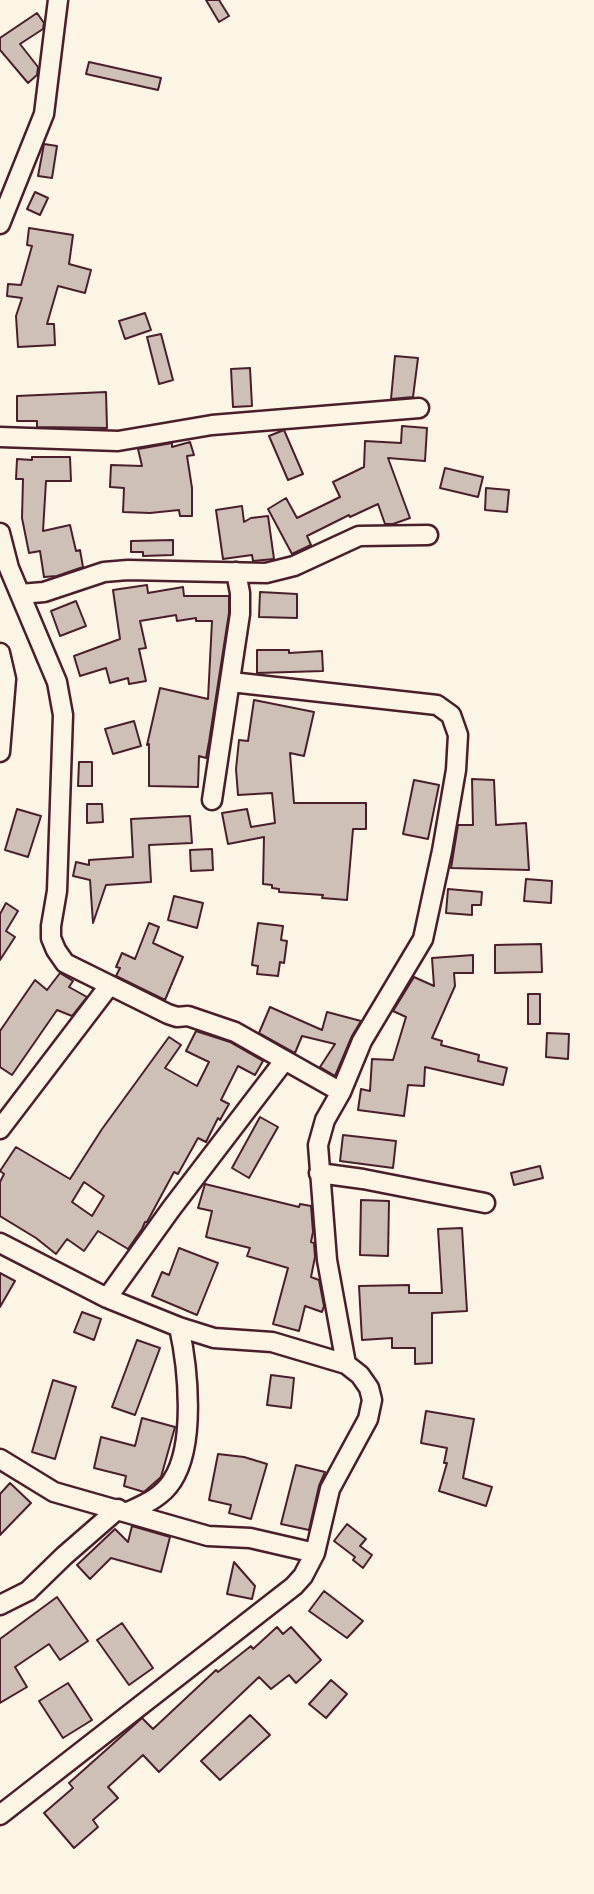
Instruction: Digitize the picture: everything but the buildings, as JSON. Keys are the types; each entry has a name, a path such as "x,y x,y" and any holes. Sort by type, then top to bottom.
{"street":[{"path":"0,224 44,114 58,0"},
{"path":"0,437 118,441 212,425 419,408"},
{"path":"0,533 9,568 57,682 63,715 57,891 51,926 51,938 56,950 65,962 109,986 168,1014 188,1016 235,1032 341,1092"},
{"path":"19,594 44,592 104,572 266,573 294,566 359,536 428,535"},
{"path":"212,800 240,614 236,572"},
{"path":"0,653 6,679 0,752"},
{"path":"231,682 438,705 451,715 458,735 454,784 422,939 362,1041 341,1092 325,1120 318,1145 327,1260 346,1364"},
{"path":"0,1129 109,986"},
{"path":"107,1298 171,1209 284,1062"},
{"path":"319,1173 485,1203"},
{"path":"0,1243 107,1298 179,1326 214,1338 272,1342 346,1364 360,1375 369,1388 372,1400 368,1419 330,1489 315,1552 303,1576 294,1586 0,1815"},
{"path":"0,1605 28,1591 64,1556 123,1511 159,1496 173,1480 183,1455 188,1391 186,1359 179,1326"},
{"path":"0,1459 54,1492 208,1536 250,1538 315,1552"}]}
